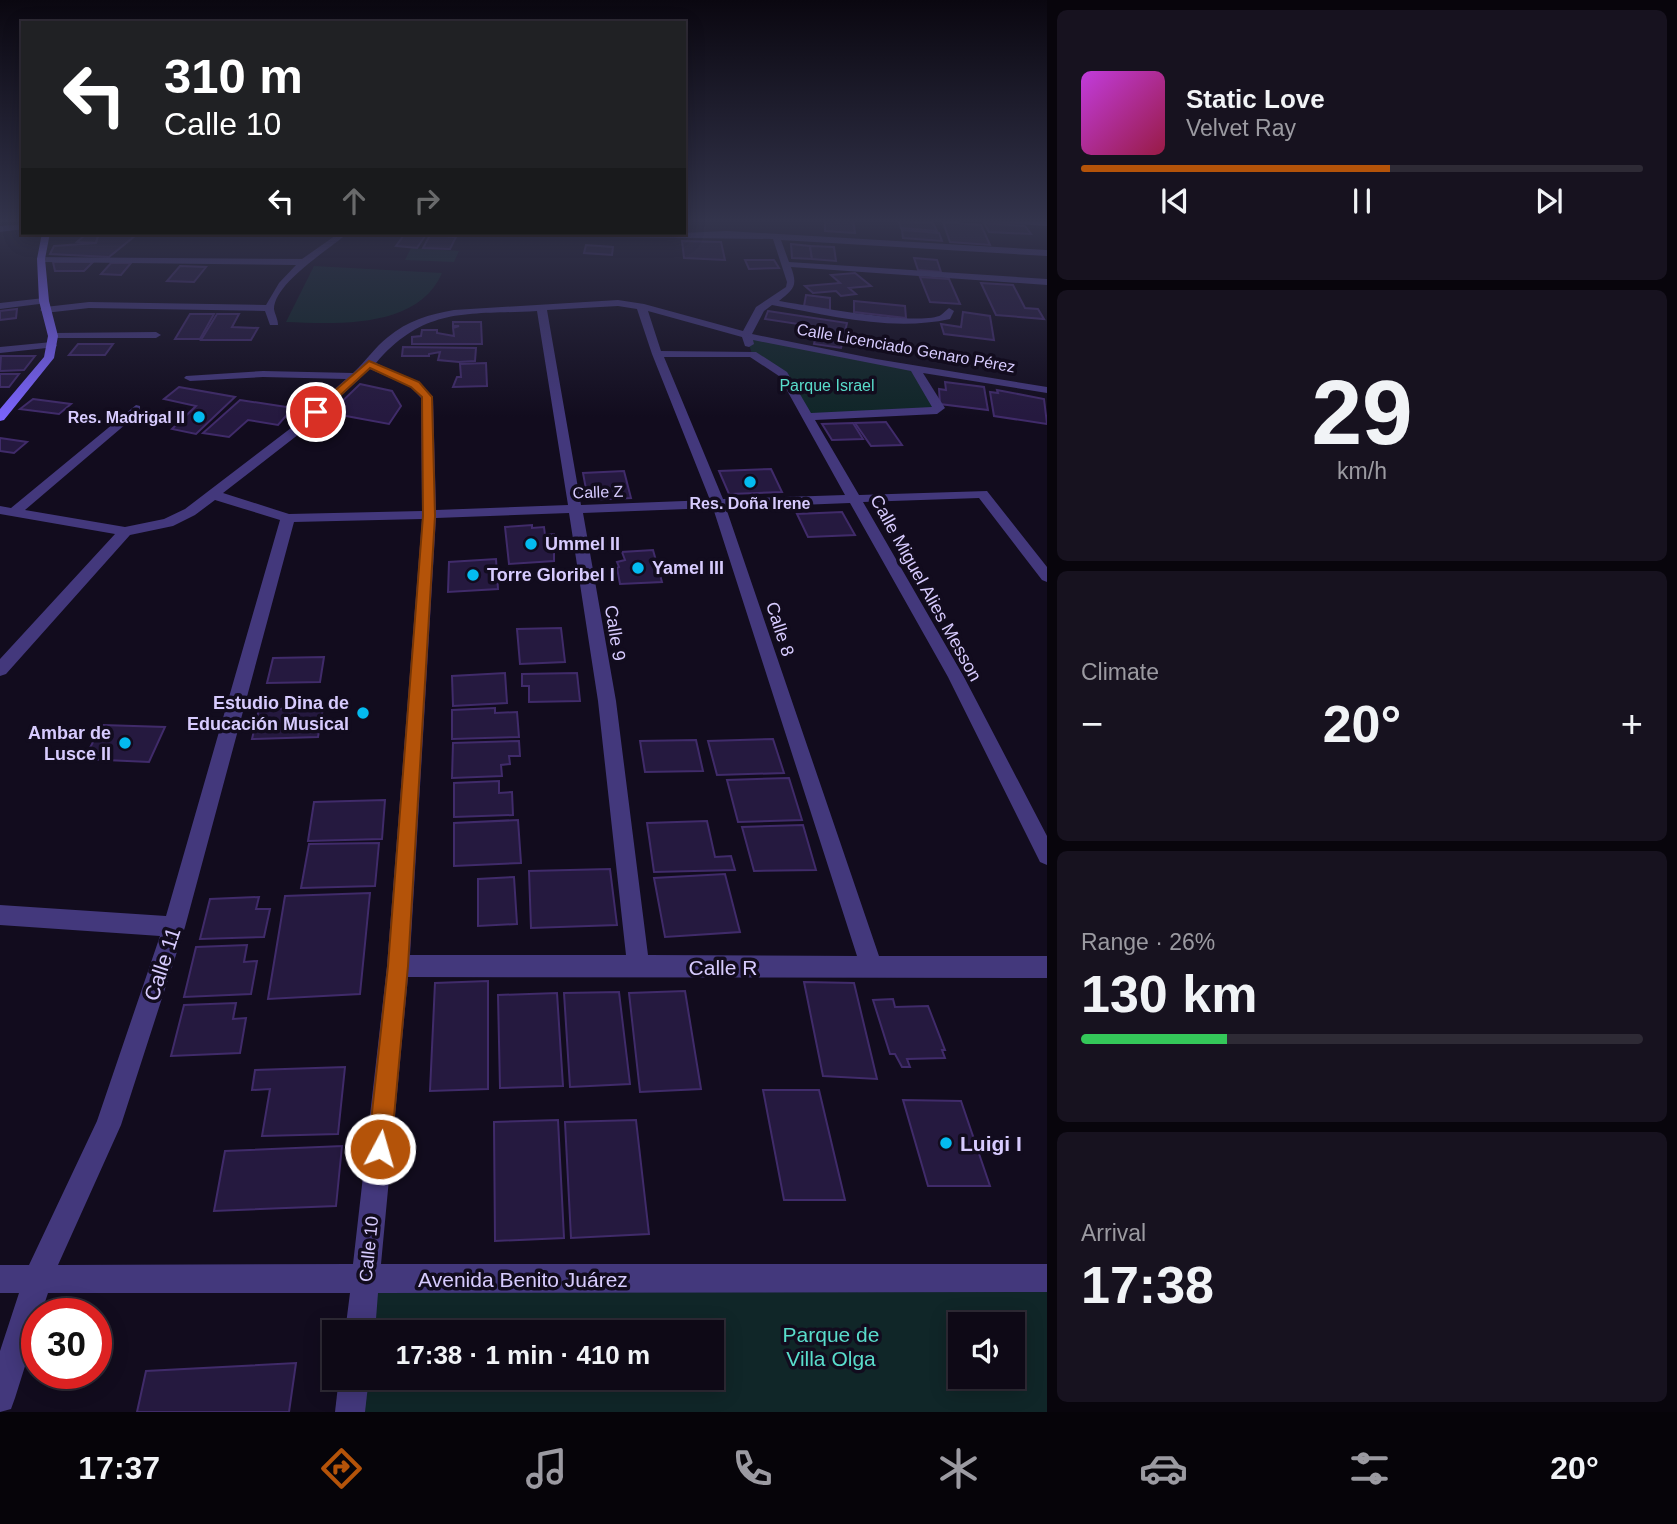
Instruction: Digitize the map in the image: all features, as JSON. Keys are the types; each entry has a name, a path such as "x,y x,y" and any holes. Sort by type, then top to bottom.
{"main road":[{"path":"3,411 49,358 53,340 44,306 43,285"}],"street":[{"path":"269,308 286,285"},
{"path":"657,354 752,354 746,335 760,309 791,285"},
{"path":"770,302 878,318 932,321 946,317 949,311"},
{"name":"Calle Licenciado Genaro Pérez","path":"7,511 125,531 168,523 214,495 295,431 369,364 391,339 432,317 618,303 641,306 825,354 1047,390"},
{"path":"0,306 269,308"},
{"name":"Calle 8","path":"641,306 657,354 718,504 872,967"},
{"path":"269,308 274,323"},
{"name":"Calle 9","path":"542,308 607,701 638,967"},
{"path":"0,350 53,340 156,335"},
{"name":"Calle Miguel Alies Messon","path":"752,354 783,374 956,677 1047,856"},
{"name":"Calle 10","path":"361,1320 398,966 429,516 427,397 415,385 369,364"},
{"path":"807,416 933,411 939,408 915,369"},
{"path":"190,378 263,374 356,376"},
{"path":"7,511 136,408"},
{"name":"Calle Z","path":"214,495 288,518 429,516 976,494 987,496 1047,577"},
{"name":"Calle 11","path":"0,1398 38,1278 108,1125 174,927 288,518"},
{"path":"0,670 125,531"},
{"path":"0,915 174,927"},
{"name":"Calle R","path":"398,966 1047,967"},
{"name":"Avenida Benito Juárez","path":"0,1279 1047,1279"},
{"path":"350,1412 353,1390"}],"green space":[{"path":"305,285 434,285 415,305 396,314 351,322 286,322"},
{"name":"Parque Israel","path":"746,335 915,369 939,408 807,417 783,374 752,354"},
{"name":"Parque de Villa Olga","path":"1047,1278 1047,1412 350,1412 353,1390 724,1390 724,1320 361,1320 366,1280"}],"building":[{"path":"923,285 952,285 960,304 930,302"},
{"path":"982,285 1013,285 1025,308 1038,309 1044,319 996,315"},
{"path":"805,286 871,286 849,288 856,294 841,296 836,291 813,293"},
{"path":"806,295 830,298 830,310 804,306"},
{"path":"854,301 905,306 906,318 854,312"},
{"path":"17,309 16,318 0,320 0,311"},
{"path":"768,311 847,323 841,348 814,344 818,327 765,319"},
{"path":"963,312 990,316 994,340 944,334 941,324 961,327"},
{"path":"190,314 214,314 200,339 175,339"},
{"path":"217,314 239,314 232,327 258,328 251,340 201,340"},
{"path":"453,322 481,322 482,344 412,344 412,337 421,336 422,330 437,330 437,333 454,336 453,328 459,326 453,326"},
{"path":"78,344 113,344 105,355 69,355"},
{"path":"403,347 476,348 475,361 438,360 440,352 429,356 402,356"},
{"path":"1,356 35,356 24,370 0,371"},
{"path":"486,363 487,386 453,387 457,377 461,377 460,364"},
{"path":"0,374 19,374 9,387 0,387"},
{"path":"945,382 984,387 988,410 940,404 939,389 946,390"},
{"path":"360,384 392,391 401,406 389,424 330,413"},
{"name":"Res. Madrigal II","path":"179,387 235,397 196,434 172,429 196,406 164,399"},
{"path":"997,390 1044,399 1047,424 994,416 990,392 998,393"},
{"path":"33,399 71,404 59,414 20,409"},
{"path":"240,400 293,408 278,425 248,420 229,437 203,433"},
{"path":"886,422 902,445 871,446 855,423"},
{"path":"853,423 863,439 832,440 822,424"},
{"path":"0,438 27,442 14,453 0,451"},
{"name":"Res. Doña Irene","path":"771,469 782,492 729,494 719,471"},
{"path":"624,471 631,498 588,500 583,473"},
{"path":"842,512 855,535 808,537 797,514"},
{"name":"Ummel II","path":"532,525 532,528 544,527 545,535 554,534 554,561 509,564 505,527"},
{"name":"Yamel III","path":"653,550 662,582 620,584 617,562 625,560 622,552"},
{"name":"Torre Gloribel I","path":"496,559 498,589 448,592 449,562"},
{"path":"561,628 565,662 520,664 517,629"},
{"path":"324,657 320,682 267,683 273,658"},
{"path":"505,673 507,703 453,706 452,676"},
{"path":"577,673 580,701 529,702 529,686 522,686 522,674"},
{"path":"323,708 318,737 252,739 259,709"},
{"path":"495,708 495,713 517,712 519,737 452,739 452,710"},
{"name":"Ambar de Lusce II","path":"102,725 165,727 149,762 84,759"},
{"path":"773,739 784,773 717,775 708,741"},
{"path":"696,740 703,771 645,772 640,741"},
{"path":"519,741 520,756 509,756 510,764 501,765 502,776 452,778 453,743"},
{"path":"789,778 802,820 738,822 727,780"},
{"path":"499,781 499,793 512,792 513,815 454,817 454,783"},
{"path":"385,800 382,839 308,841 314,802"},
{"path":"518,820 521,863 454,866 454,823"},
{"path":"707,821 715,857 731,856 735,870 654,872 647,823"},
{"path":"803,825 816,870 754,871 742,827"},
{"path":"379,843 375,886 301,888 309,844"},
{"path":"610,869 617,925 531,928 529,871"},
{"path":"725,874 740,932 665,937 654,878"},
{"path":"514,877 517,924 478,926 478,879"},
{"path":"370,893 360,994 268,999 285,896"},
{"path":"259,897 256,909 270,909 264,937 200,939 210,899"},
{"path":"247,945 244,962 257,961 251,994 184,997 196,947"},
{"path":"488,981 488,1089 430,1091 435,983"},
{"path":"804,982 854,983 877,1079 823,1076"},
{"path":"685,991 701,1089 640,1092 629,993"},
{"path":"619,992 630,1084 570,1087 564,993"},
{"path":"557,993 563,1086 500,1088 498,995"},
{"path":"893,999 895,1007 928,1006 945,1050 942,1050 945,1058 907,1059 910,1067 902,1067 895,1054 890,1054 873,1000"},
{"path":"236,1003 233,1019 246,1018 240,1053 171,1056 184,1005"},
{"path":"345,1067 338,1134 262,1136 270,1089 252,1090 255,1070"},
{"path":"763,1090 819,1090 845,1200 784,1200"},
{"name":"Luigi I","path":"903,1100 961,1101 990,1186 928,1186"},
{"path":"558,1120 564,1238 495,1241 494,1122"},
{"path":"636,1120 649,1234 571,1238 565,1122"},
{"path":"342,1146 336,1206 214,1211 225,1151"},
{"path":"296,1363 289,1412 137,1412 146,1371"}],"place":[{"name":"Res. Madrigal II","path":"199,417"},
{"name":"Res. Doña Irene","path":"750,482"},
{"name":"Ummel II","path":"531,544"},
{"name":"Yamel III","path":"638,568"},
{"name":"Torre Gloribel I","path":"473,575"},
{"name":"Estudio Dina de Educación Musical","path":"363,713"},
{"name":"Ambar de Lusce II","path":"125,743"},
{"name":"Luigi I","path":"946,1143"}],"route":[{"path":"316,412 369,364 415,385 427,397 429,516 398,966 380,1149"}]}
